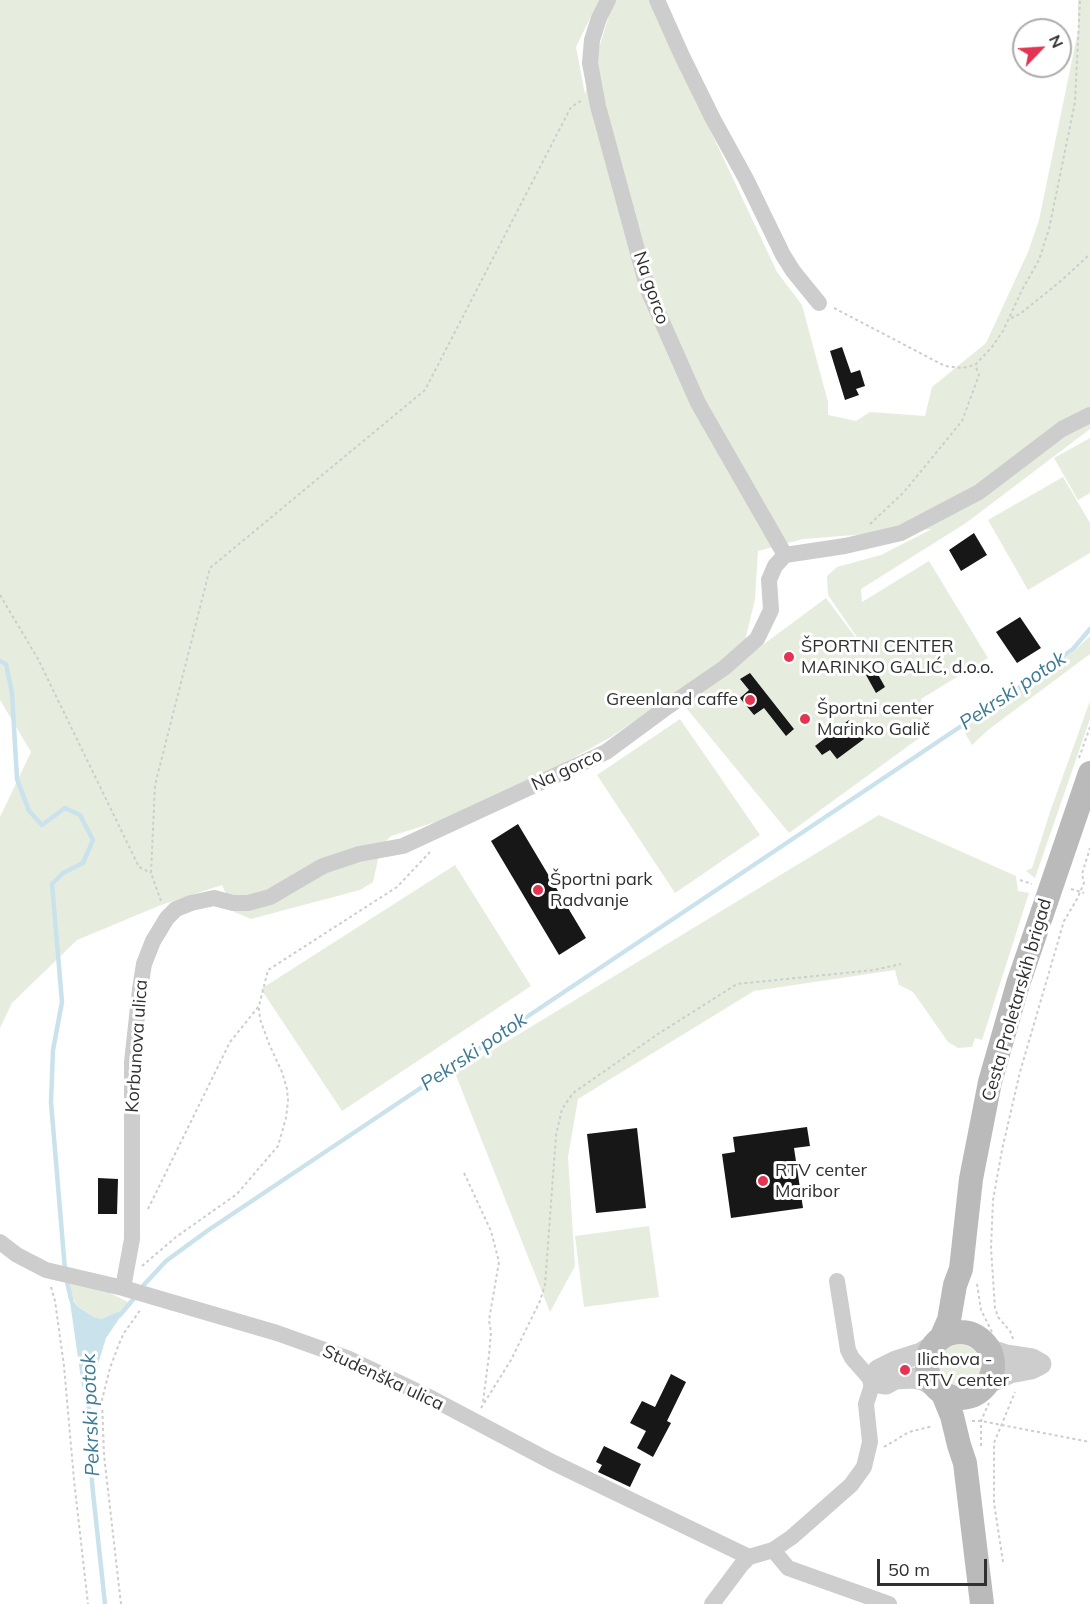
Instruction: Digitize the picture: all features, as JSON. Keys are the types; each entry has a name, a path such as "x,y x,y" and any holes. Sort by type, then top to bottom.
{"main road":[{"name":"Cesta Proletarskih brigad","path":"969,1276 971,1179 990,1082 1018,984 1090,774"},
{"path":"969,1276 970,1319 988,1341 993,1366 987,1391 971,1411 982,1604"},
{"path":"969,1276 955,1285 949,1320 929,1355 927,1365 929,1376 952,1416 959,1445 973,1455"},
{"path":"938,1342 952,1334 963,1333 988,1341"},
{"path":"939,1390 962,1398 987,1391"}],"street":[{"name":"Na gorco","path":"403,846 606,752 724,668 756,639 765,626 771,610 769,580 775,566 785,555 698,403 648,290 596,93 591,63 592,40 608,0"},
{"path":"657,0 713,119 746,179 783,255 819,303"},
{"path":"785,555 845,546 901,533 979,492 1062,429 1090,415"},
{"name":"Korbunova ulica","path":"126,1285 132,1239 132,1062 144,964 153,941 167,918 176,909 214,898 233,903 248,903 270,897 323,866 359,854 403,846"},
{"name":"Studenška ulica","path":"0,1242 17,1255 51,1272 126,1285 149,1297 277,1333 347,1358 382,1373 641,1506 749,1557"},
{"path":"837,1281 848,1350 873,1382 886,1384 895,1379 913,1378 923,1380 939,1390"},
{"path":"987,1391 1010,1373 1031,1369 1041,1364 1032,1359 1006,1355 988,1341"},
{"path":"712,1604 734,1572 749,1557 773,1550 792,1537 847,1490 864,1467 870,1442 866,1404 879,1370 896,1361 921,1353 938,1342"},
{"path":"773,1550 788,1568 889,1604"}],"path":[{"path":"819,303 846,314 945,366 962,368 975,365 992,347 1010,319 1022,290 1039,260 1056,197 1075,102 1080,0"},
{"path":"167,918 151,873 155,785 210,568 425,390 571,107 596,93"},
{"path":"1010,319 1020,314 1090,254"},
{"path":"845,546 904,492 962,421 979,375 975,365"},
{"path":"0,595 38,659 139,867 151,873"},
{"path":"126,1285 134,1273 194,1223 231,1200 278,1146 288,1101 282,1072 260,1019 260,1006 268,970 397,887 437,844 433,832"},
{"path":"1015,1344 1010,1330 998,1317 994,1308 991,1248 993,1200 1002,1150 1029,1041 1064,921 1084,883 1082,874 1090,848"},
{"path":"474,1422 520,1342 545,1286 556,1135 562,1109 573,1093 658,1034 737,984 866,971 901,964"},
{"path":"132,1239 230,1042 260,1006"},
{"path":"464,1173 491,1231 499,1262 489,1320 491,1332 482,1405"},
{"path":"51,1272 64,1366 88,1604"},
{"path":"969,1276 989,1328 988,1341"},
{"path":"121,1604 104,1455 102,1400 110,1368 124,1333 149,1297"},
{"path":"974,1310 981,1310"},
{"path":"1004,1562 994,1503 994,1443 1018,1384"},
{"path":"973,1455 987,1405 987,1391"},
{"path":"975,1421 1090,1442"},
{"path":"879,1449 909,1432 942,1424"}],"green space":[{"path":"0,0 599,0 576,47 585,94 609,15 616,0 649,0 777,272 802,305 828,402 828,415 856,421 870,412 925,416 932,387 986,343 1028,252 1039,220 1068,78 1072,78 1072,60 1078,31 1078,0 1090,0 1090,429 966,523 861,589 862,602 929,561 988,658 921,699 922,727 926,733 789,833 683,704 826,598 874,662 828,595 827,576 837,567 881,555 932,529 803,539 758,551 755,599 745,641 726,658 611,737 564,763 455,816 391,836 381,846 373,882 360,890 251,919 234,912 222,885 161,905 77,940 12,1003 0,1028 0,817 31,752 0,700"},
{"path":"1090,438 1090,493 1078,500 1054,458"},
{"path":"1063,477 1090,523 1090,553 1028,590 988,520"},
{"path":"1090,636 1090,654 988,730 972,745 962,728 1072,653"},
{"path":"1090,701 1090,719 1035,878 1026,871 1032,868"},
{"path":"680,719 760,835 675,893 597,775"},
{"path":"879,815 1016,876 1018,891 1029,893 982,1040 975,1038 972,1047 958,1048 948,1042 913,992 899,985 895,970 754,991 578,1099 568,1157 575,1266 550,1312 455,1073"},
{"path":"455,865 531,986 342,1111 261,989"},
{"path":"649,1226 659,1297 584,1307 575,1236"},
{"path":"69,1279 100,1288 128,1302 122,1311 101,1319 94,1317 78,1307 70,1295"},
{"path":"959,1344 968,1345 975,1350 980,1357 980,1375 975,1382 968,1387 959,1388 950,1387 943,1382 938,1375 937,1366 938,1357 943,1350 950,1345"}],"water":[{"path":"69,1295 78,1307 94,1317 101,1319 118,1312 123,1313 106,1338 89,1394 86,1394 82,1386"}],"building":[{"path":"842,347 851,373 860,370 865,386 856,389 859,395 845,400 830,351"},
{"path":"974,533 987,555 961,571 949,550"},
{"path":"1020,617 1041,648 1017,663 996,632"},
{"path":"875,669 885,687 876,693 866,675"},
{"path":"750,673 794,729 786,736 764,708 754,715 740,698 749,690 740,679"},
{"path":"849,720 864,739 837,759 830,750 822,755 815,746"},
{"name":"Športni park Radvanje","path":"518,824 586,938 559,955 491,841"},
{"name":"RTV center Maribor","path":"807,1127 810,1146 794,1148 803,1208 731,1218 722,1154 735,1152 733,1137"},
{"path":"637,1128 646,1208 596,1213 587,1134"},
{"path":"98,1178 118,1179 117,1214 98,1214"},
{"path":"671,1374 686,1382 667,1421 671,1423 653,1457 637,1448 646,1431 630,1423 642,1401 655,1407"},
{"path":"604,1446 641,1464 630,1487 598,1472 602,1465 596,1462"}],"waterway":[{"name":"Pekrski potok","path":"140,1289 166,1261 207,1231 1036,676 1073,649 1090,629"},
{"path":"0,661 6,664 12,693 17,779 29,811 42,825 65,808 80,815 93,840 83,863 63,873 52,884 62,1002 53,1050 51,1102 65,1270"},
{"path":"66,1278 71,1299"},
{"name":"Pekrski potok","path":"120,1315 136,1296"},
{"name":"Pekrski potok","path":"88,1390 92,1483 105,1604"}],"place":[{"name":"ŠPORTNI CENTER MARINKO GALIĆ, d.o.o.","path":"789,657"},
{"name":"Greenland caffe","path":"750,700"},
{"name":"Športni center Marinko Galič","path":"805,719"},
{"name":"Športni park Radvanje","path":"538,890"},
{"name":"RTV center Maribor","path":"763,1181"},
{"name":"Ilichova - RTV center","path":"905,1370"}]}
